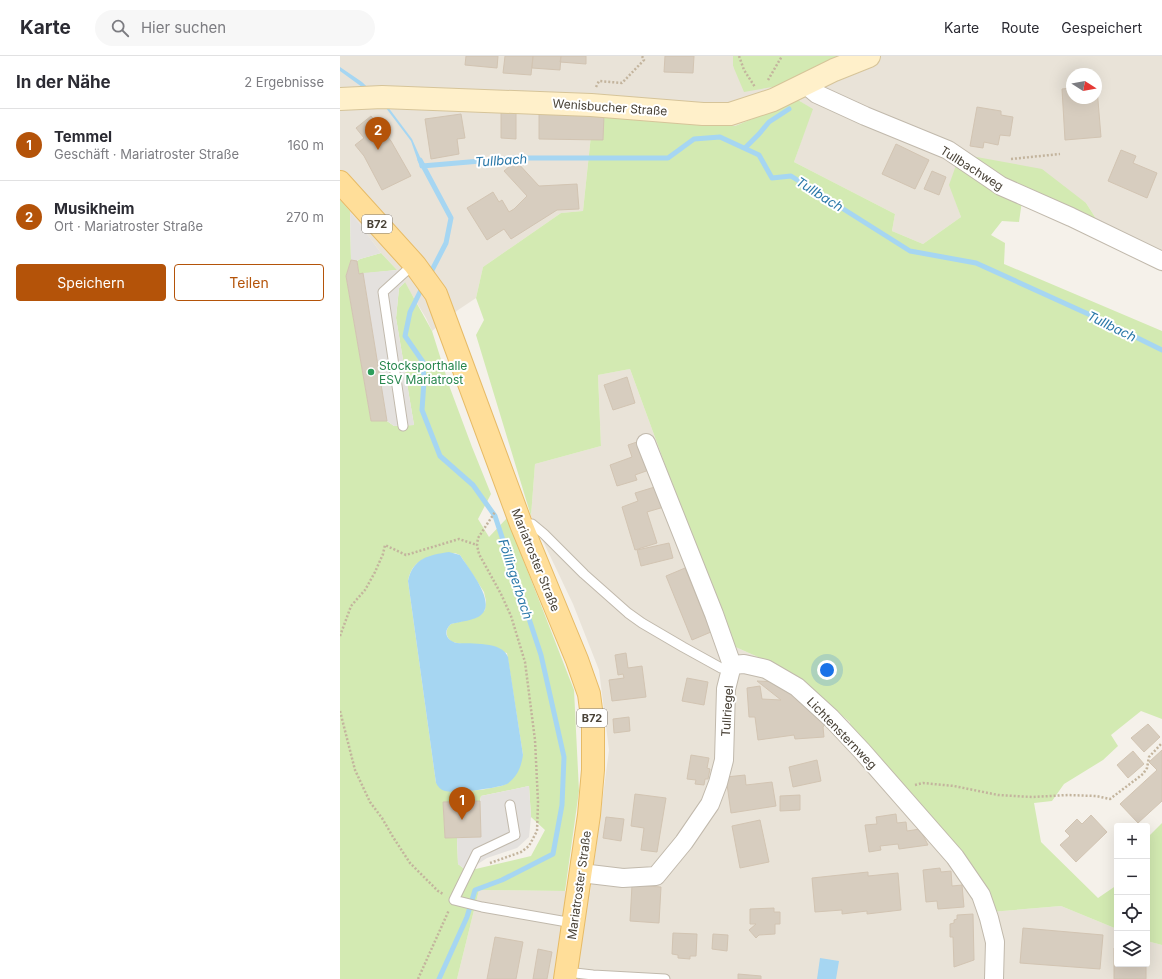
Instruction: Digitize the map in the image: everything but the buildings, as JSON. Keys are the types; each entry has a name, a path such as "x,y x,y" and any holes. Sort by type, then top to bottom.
{"main road":[{"name":"Mariatroster Straße","path":"340,182 415,264 436,294 521,524 577,660 589,694 593,726 593,770 589,815 566,975"}],"street":[{"name":"Wenisbucher Straße","path":"340,98 373,97 591,105 703,114 730,114 763,104 834,70 869,56"},
{"name":"Tullbachweg","path":"805,84 817,94 865,116 948,150 1001,186 1078,220 1162,261"},
{"path":"646,443 714,614 732,665"},
{"name":"Lichtensternweg","path":"732,665 744,664 766,669 797,687 832,718 955,857 981,895 989,918 995,942 994,979"},
{"name":"Tullriegel","path":"581,873 623,878 656,876 684,842 710,804 718,783 724,760 726,689 732,665"}],"lane":[{"path":"403,426 383,292 415,264"},
{"name":"Lichtensternweg","path":"521,524 532,524 584,574 628,613 642,623 683,648 721,668 732,665"},
{"path":"510,805 516,835 477,854 457,901 482,907 573,923"},
{"path":"566,975 665,979"}],"path":[{"path":"599,81 622,83 644,60 642,56"},
{"path":"739,56 744,70 763,104"},
{"path":"1011,159 1060,154"},
{"path":"488,864 521,852 530,846 537,826 535,740 525,662 511,616 498,588 478,554 478,538 497,509"},
{"path":"340,636 351,606 365,590 383,554 385,545 406,555 459,539 477,545"},
{"path":"340,711 355,770 370,802 382,818 410,863 438,892 457,901 418,979"},
{"path":"897,791 923,783 954,786 998,795 1032,797 1068,795 1096,796 1110,799 1143,774 1148,757 1162,743"}],"shaded area":[{"path":"340,56 733,56 733,67 778,86 839,56 1162,56 1162,272 1114,247 1086,203 950,185 961,217 923,244 892,231 895,214 794,162 812,109 798,100 735,126 593,116 583,211 561,213 483,267 476,298 458,310 432,331 426,318 397,270 381,253 340,200"},
{"path":"350,211 381,253 357,261 351,260"},
{"path":"397,270 405,282 399,288 396,318 414,425 394,426 387,421 363,273"},
{"path":"630,369 731,645 758,657 790,675 850,722 849,745 945,857 970,893 978,913 1061,906 1114,928 1114,967 1150,967 1150,942 1162,945 1162,979 457,979 479,890 565,891 590,893 609,750 599,670 573,604 531,516 535,464 601,446 598,375"},
{"path":"529,786 531,817 529,837 517,848 487,858 467,871 458,864 457,838 481,837 481,796"}],"green space":[{"path":"733,56 839,56 778,86 744,92 733,66"},
{"path":"798,100 813,109 794,162 895,214 892,231 923,244 961,217 949,185 960,154 1042,169 1086,203 1114,247 1022,201 1019,222 1002,221 991,235 1005,243 1004,264 1162,331 1162,719 1141,711 1111,735 1118,746 1103,760 1064,784 1052,801 1034,803 1041,842 1098,898 1114,887 1114,928 1061,906 978,913 970,893 945,857 849,745 850,722 790,675 758,657 731,645 630,369 598,375 601,446 535,464 531,516 476,335 484,320 476,298 483,267 561,213 583,211 593,116 735,126"},
{"path":"340,200 350,211 351,260 346,276 371,421 387,421 394,426 414,425 396,318 399,288 405,282 432,331 450,388 491,494 478,519 489,537 507,518 574,690 579,791 565,891 479,890 457,979 340,979","holes":["455,553 460,555 484,592 486,601 485,610 477,617 451,624 448,628 448,638 452,642 507,653 523,755 506,784 481,790 448,791 436,783 408,581 414,566 419,562 432,557","529,786 531,817 545,830 531,856 467,871 458,864 457,838 445,838 443,802 480,801 481,796"]},
{"path":"381,253 397,270 359,274 357,261"},
{"path":"1162,823 1162,945 1150,942 1150,835"}],"water":[{"path":"340,67 362,82 388,107 412,139 424,166 420,167 411,141 386,108 362,87 340,71"},
{"path":"449,552 460,555 480,585 486,602 485,609 479,617 451,624 446,633 447,636 457,643 486,644 499,648 505,652 508,657 523,755 518,771 514,778 507,784 486,789 457,792 444,791 436,783 408,581 410,573 414,567 423,559 429,556"},
{"path":"820,958 839,961 836,979 817,979"}],"waterway":[{"path":"745,148 769,122 789,109"},
{"name":"Tullbach","path":"422,166 516,158 668,158 694,139 720,137 759,155 772,178 791,176 910,251 976,263 1097,318 1162,350"},
{"name":"Föllingerbach","path":"420,160 451,218 446,243 429,276"},
{"name":"Föllingerbach","path":"423,286 410,312 405,336 423,362 424,381 422,410 440,456 473,485 495,516 541,655 564,757 562,805 553,854 502,880 475,890 467,917 439,979"}],"place":[{"name":"Musikheim","path":"378,150"},
{"name":"Stocksporthalle ESV Mariatrost","path":"371,372"},
{"name":"Temmel","path":"462,820"}]}
